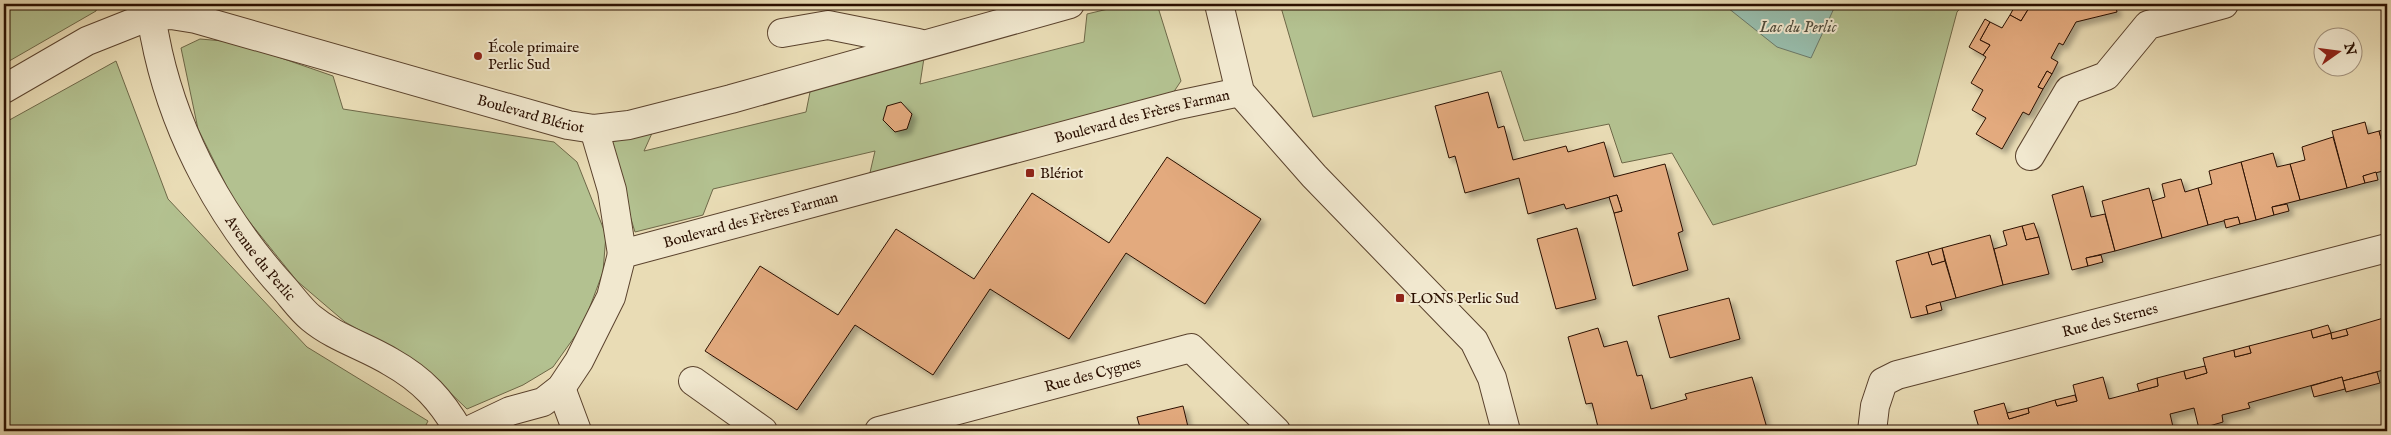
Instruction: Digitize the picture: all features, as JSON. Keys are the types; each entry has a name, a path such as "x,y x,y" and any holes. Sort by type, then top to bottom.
{"street":[{"name":"Boulevard Blériot","path":"4,89 87,41 151,10 196,19 568,124 594,129 629,125 731,99 1070,4"},
{"path":"1219,4 1240,92"},
{"path":"2030,156 2068,90 2106,76 2148,25 2224,4"},
{"name":"Avenue du Perlic","path":"151,10 165,81 195,160 254,255 312,318 348,341 390,361 418,379 444,405 459,431"},
{"path":"782,33 828,25 922,44"},
{"name":"Boulevard des Frères Farman","path":"622,254 1159,110 1240,92 1314,176 1474,341 1492,378 1506,431"},
{"path":"468,431 510,411 543,402 561,388 579,361 612,297 622,254 612,190 594,129"},
{"name":"Rue des Sternes","path":"1872,431 1875,406 1883,382 1898,375 2387,248"},
{"name":"Rue des Cygnes","path":"879,431 1191,348 1276,431"},
{"path":"693,380 763,431"},
{"path":"561,388 576,431"}],"shaded area":[{"path":"4,4 98,4 96,11 4,64"},
{"path":"1129,4 1157,4 1181,81 1173,93 869,177 875,151 713,189 703,215 635,232 618,177 611,142 653,131 644,151 806,112 811,87 924,58 920,84 1084,42 1087,14"},
{"path":"1280,4 1964,4 1957,12 1916,165 1713,225 1672,153 1622,163 1609,124 1524,141 1501,71 1313,117"},
{"path":"200,39 235,42 333,76 343,109 554,142 577,162 606,235 603,272 583,325 553,367 523,385 467,409 437,380 404,355 345,322 297,281 236,205 198,129 181,48"},
{"path":"116,61 168,199 307,347 428,421 423,431 4,431 4,123"}],"water":[{"name":"Lac du Perlic","path":"1723,4 1836,4 1811,58 1777,47"}],"building":[{"path":"2016,4 2024,4 2029,8 2021,21 2010,15"},
{"path":"2024,4 2115,4 2117,12 2076,22 2063,45 2059,43 2051,58 2058,62 2052,74 2047,71 2038,87 2043,89 2029,115 2023,112 2002,149 1976,134 1986,118 1972,110 1983,90 1971,83 1986,57 1983,55 1990,45 1980,40 1990,22 2002,28 2010,15 2021,21 2029,8"},
{"path":"1985,19 1990,22 1980,40 1990,45 1983,55 1969,47"},
{"path":"2047,71 2052,74 2043,89 2038,87"},
{"path":"1488,92 1498,128 1504,126 1513,160 1566,146 1568,152 1604,142 1614,177 1665,164 1683,231 1678,233 1688,270 1633,286 1614,213 1622,211 1617,195 1566,209 1564,204 1528,214 1519,178 1465,193 1455,156 1449,158 1435,106"},
{"path":"901,102 912,114 907,129 895,132 883,120 887,106"},
{"path":"2365,122 2368,134 2379,131 2387,159 2387,170 2363,176 2365,183 2347,188 2332,131"},
{"path":"2387,129 2387,159 2379,131"},
{"path":"2333,137 2347,188 2300,200 2290,164 2305,160 2302,147"},
{"path":"2273,153 2277,167 2290,164 2300,200 2272,207 2274,215 2256,220 2241,162"},
{"path":"1167,157 1261,219 1205,304 1126,253 1069,339 990,289 933,375 855,325 797,410 705,351 760,266 838,315 896,229 974,279 1032,193 1109,243"},
{"path":"2241,162 2256,220 2240,224 2238,217 2208,225 2198,188 2212,184 2209,171"},
{"path":"2376,172 2378,180 2365,183 2363,176"},
{"path":"2181,179 2185,192 2198,188 2208,225 2162,238 2152,201 2165,197 2162,184"},
{"path":"2083,186 2091,217 2105,214 2115,251 2086,258 2088,266 2072,270 2052,195"},
{"path":"2149,188 2162,238 2115,251 2102,201"},
{"path":"1617,195 1622,211 1614,213 1609,197"},
{"path":"2287,204 2289,211 2274,215 2272,207"},
{"path":"2238,217 2240,224 2226,228 2224,220"},
{"path":"2034,223 2039,237 2026,240 2022,226"},
{"path":"2022,226 2026,240 2039,237 2049,274 2003,285 1994,249 2007,245 2003,231"},
{"path":"1577,228 1596,299 1556,309 1537,239"},
{"path":"1990,235 2003,285 1956,298 1942,248"},
{"path":"1942,248 1945,261 1932,265 1928,252"},
{"path":"1928,252 1932,265 1945,261 1956,298 1926,306 1928,314 1911,318 1896,261"},
{"path":"2101,255 2103,262 2088,266 2086,258"},
{"path":"1729,298 1740,339 1670,358 1658,316"},
{"path":"1940,302 1942,310 1928,314 1926,306"},
{"path":"2387,317 2387,369 2343,381 2342,377 2248,403 2250,408 2222,415 2223,422 2199,429 2194,408 2170,414 2174,431 1980,431 1974,411 2004,403 2009,419 2029,413 2028,408 2055,400 2057,406 2077,401 2073,385 2103,377 2109,399 2158,386 2157,378 2184,371 2186,379 2207,373 2203,358 2234,350 2235,357 2251,353 2249,346 2311,330 2313,338 2331,333 2332,339 2348,335 2346,329"},
{"path":"2328,325 2331,333 2313,338 2311,330"},
{"path":"1598,328 1604,347 1627,341 1637,376 1642,375 1651,409 1687,399 1685,394 1752,377 1767,428 1752,431 1657,431 1655,426 1635,431 1599,431 1592,403 1586,404 1568,337"},
{"path":"2346,329 2348,335 2332,339 2331,333"},
{"path":"2249,346 2251,353 2235,357 2234,350"},
{"path":"2205,366 2207,373 2186,379 2184,371"},
{"path":"2377,372 2380,383 2346,392 2343,381"},
{"path":"2342,377 2345,389 2314,397 2311,386"},
{"path":"2157,378 2158,386 2139,391 2137,384"},
{"path":"2075,395 2077,401 2057,406 2055,400"},
{"path":"1183,406 1189,431 1141,431 1137,417"},
{"path":"2028,408 2029,413 2009,419 2007,413"}],"place":[{"name":"École primaire Perlic Sud","path":"478,56"},
{"name":"Blériot","path":"1030,173"},
{"name":"LONS Perlic Sud","path":"1400,298"}]}
